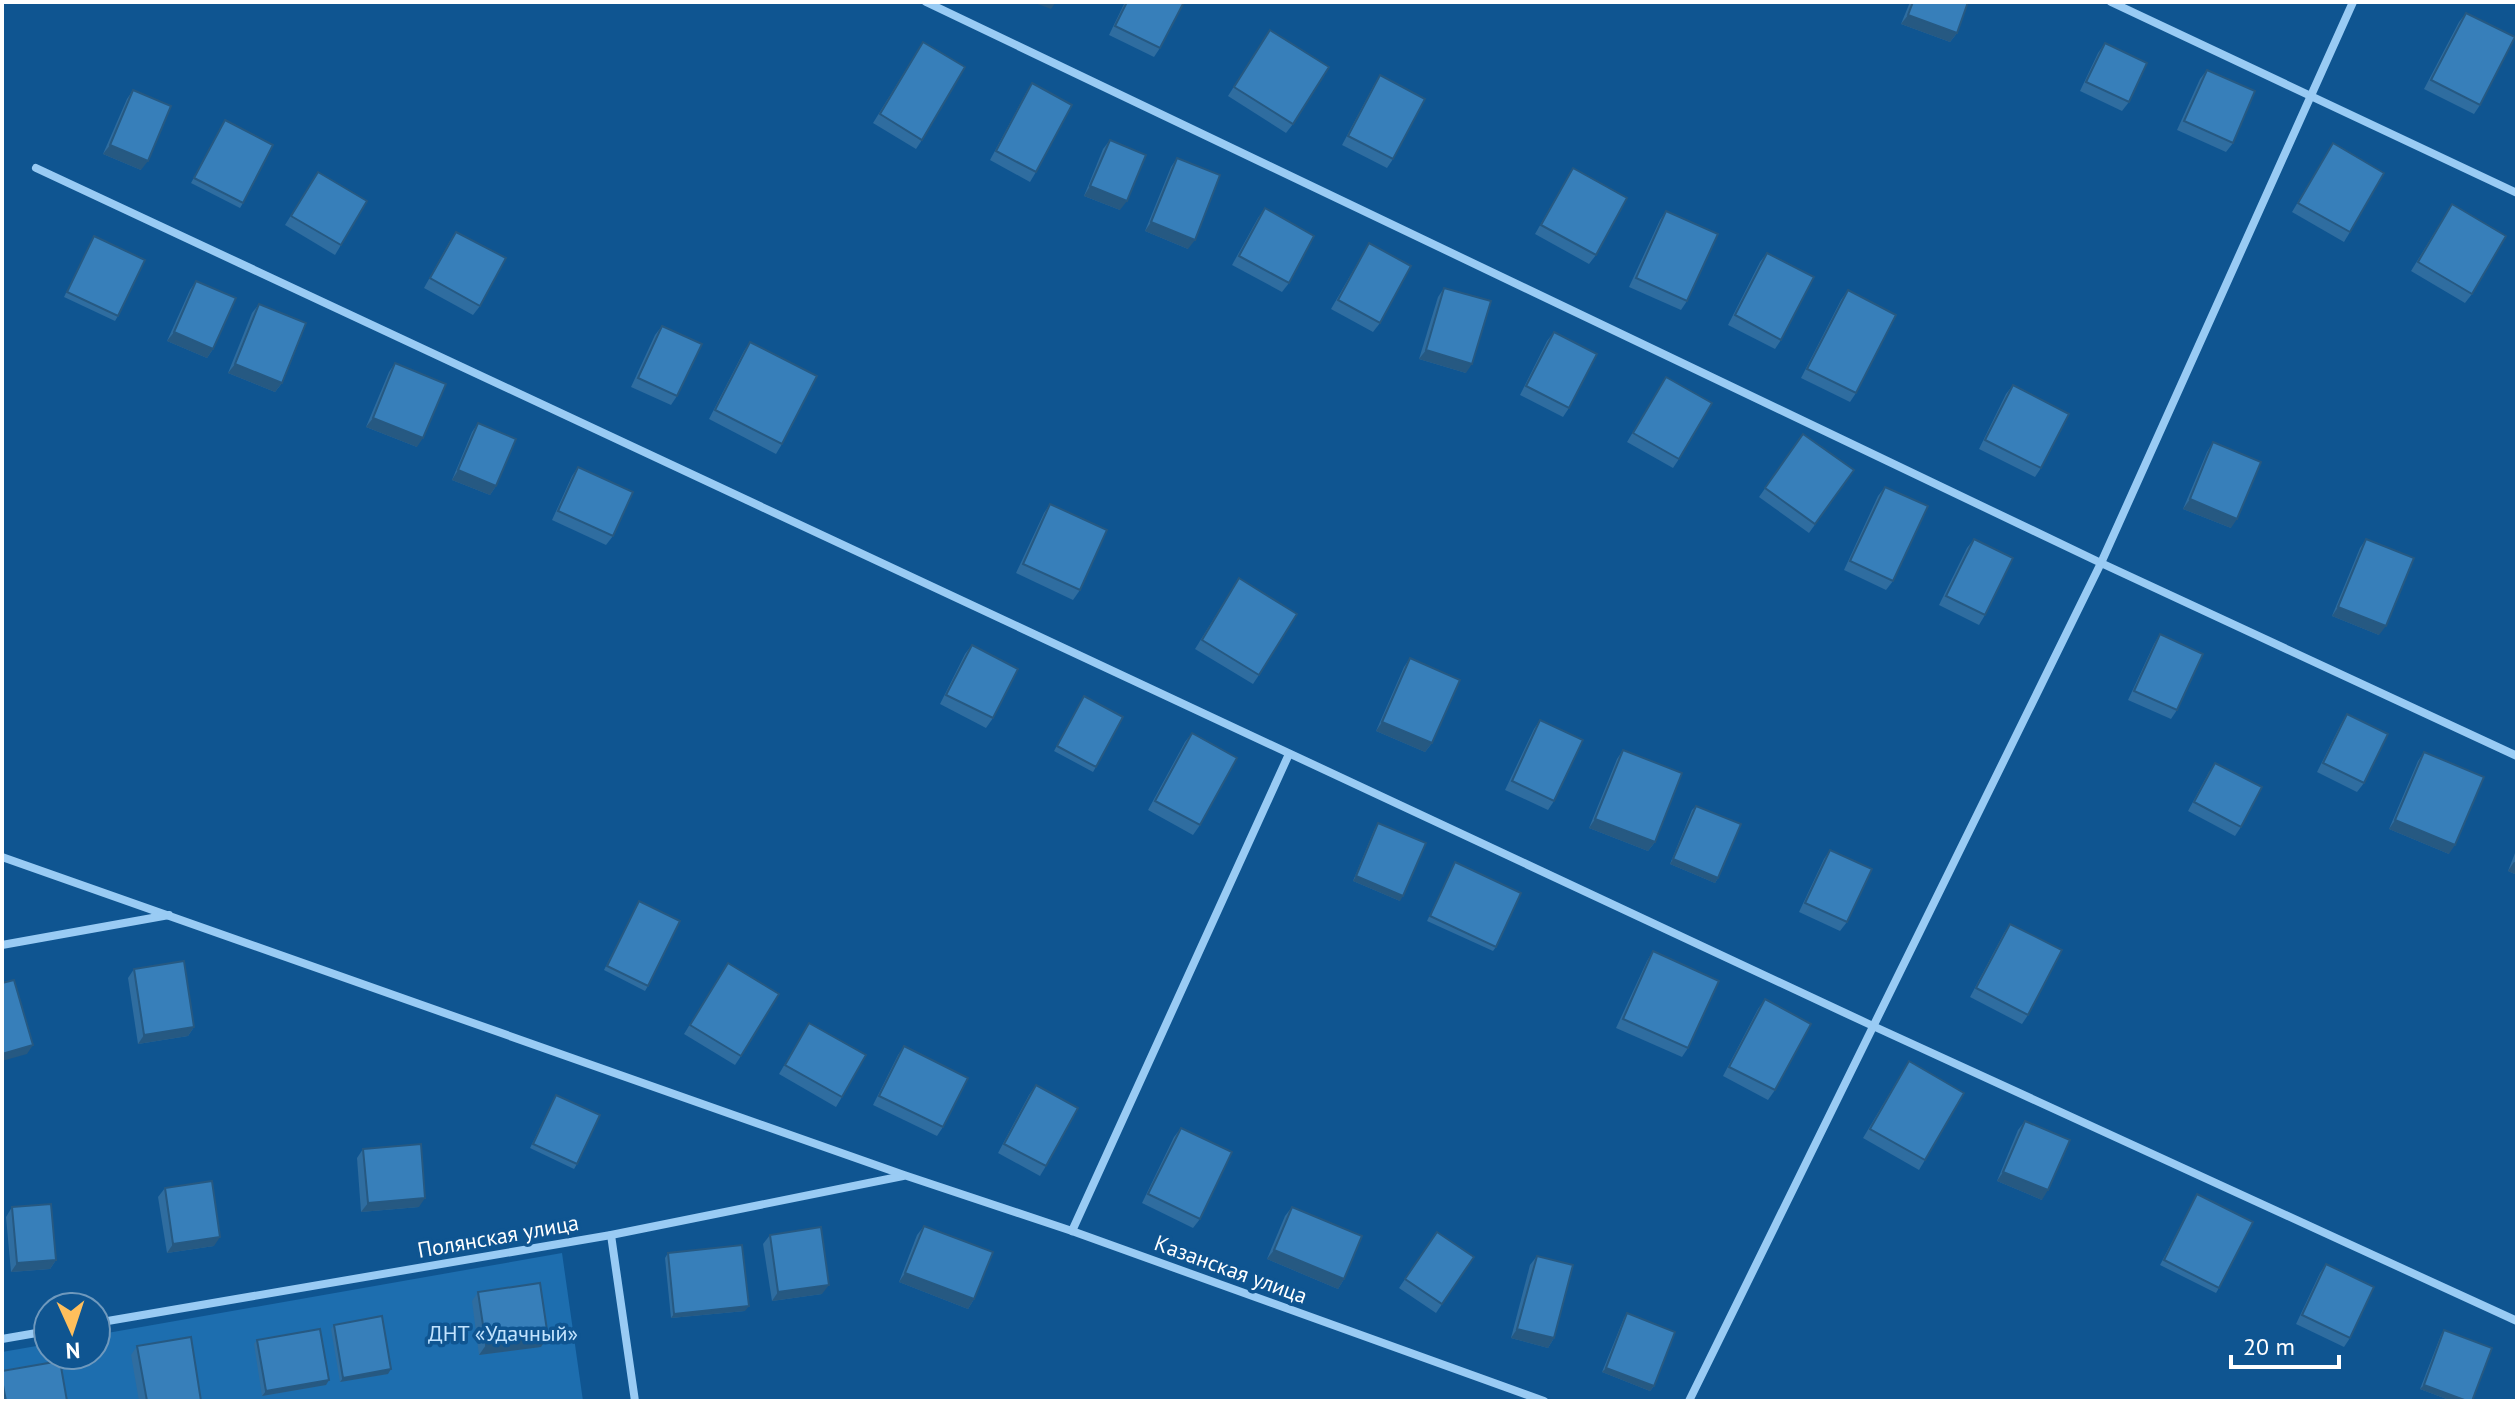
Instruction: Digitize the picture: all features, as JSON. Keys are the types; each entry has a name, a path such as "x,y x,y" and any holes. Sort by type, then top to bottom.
{"street":[{"path":"926,2 2101,563 2517,756"},
{"path":"2111,2 2517,193"},
{"path":"1689,1401 2101,563 2353,2"},
{"path":"36,168 1873,1026 2517,1321"},
{"path":"1072,1231 1289,754"},
{"name":"Казанская улица","path":"2,857 904,1175 1072,1231 1544,1401"},
{"path":"2,945 169,915"},
{"name":"Полянская улица","path":"112,1320 611,1235 904,1175"},
{"path":"611,1235 635,1401"},
{"path":"2,1339 32,1334"}],"green space":[{"name":"ДНТ «Удачный»","path":"562,1253 583,1401 2,1401 2,1352 32,1347 32,1371 112,1371 112,1332"}],"building":[{"path":"1127,2 1184,2 1160,48 1115,26"},
{"path":"1913,2 1968,2 1957,33 1908,15"},
{"path":"2466,13 2515,37 2480,105 2431,80"},
{"path":"1270,30 1329,67 1293,124 1234,87"},
{"path":"923,42 965,67 922,140 880,114"},
{"path":"2105,43 2147,63 2129,102 2086,82"},
{"path":"2207,70 2255,91 2233,143 2184,121"},
{"path":"1380,75 1425,99 1393,159 1348,136"},
{"path":"1032,83 1072,105 1036,172 996,151"},
{"path":"133,90 171,106 148,161 110,145"},
{"path":"225,120 273,145 243,203 194,178"},
{"path":"1110,140 1146,155 1127,201 1090,186"},
{"path":"2333,143 2384,173 2350,232 2298,203"},
{"path":"1177,158 1220,175 1195,240 1151,222"},
{"path":"1573,168 1627,198 1596,255 1541,225"},
{"path":"318,172 367,201 341,245 291,216"},
{"path":"2452,204 2506,236 2472,294 2418,262"},
{"path":"1265,208 1314,236 1289,283 1239,256"},
{"path":"1666,211 1718,234 1687,301 1636,278"},
{"path":"456,232 506,258 480,306 430,278"},
{"path":"94,236 145,260 118,316 67,292"},
{"path":"1369,243 1411,266 1380,323 1338,300"},
{"path":"1767,253 1814,277 1781,340 1735,315"},
{"path":"196,281 236,298 213,349 174,332"},
{"path":"1444,288 1491,301 1472,364 1426,350"},
{"path":"1848,290 1896,315 1856,393 1807,369"},
{"path":"259,304 306,323 282,383 235,364"},
{"path":"662,326 702,344 677,396 638,378"},
{"path":"1554,332 1597,354 1569,408 1526,386"},
{"path":"750,342 817,376 782,444 715,410"},
{"path":"395,363 446,384 423,438 373,418"},
{"path":"1666,377 1712,403 1679,459 1633,433"},
{"path":"2013,385 2069,414 2041,468 1985,440"},
{"path":"478,423 516,439 496,486 458,470"},
{"path":"1803,434 1854,470 1815,524 1765,488"},
{"path":"2213,442 2261,462 2237,519 2190,499"},
{"path":"578,467 633,492 613,536 558,511"},
{"path":"1885,487 1928,506 1893,581 1850,561"},
{"path":"1050,504 1107,530 1080,590 1023,564"},
{"path":"1974,539 2013,558 1985,615 1946,596"},
{"path":"2366,539 2414,558 2386,626 2338,607"},
{"path":"1239,578 1297,614 1259,675 1202,640"},
{"path":"2160,634 2203,654 2177,710 2134,691"},
{"path":"972,645 1018,669 993,718 946,695"},
{"path":"1410,658 1460,680 1432,743 1382,722"},
{"path":"1084,696 1123,717 1096,767 1057,746"},
{"path":"2347,714 2388,734 2364,783 2323,763"},
{"path":"1540,720 1583,740 1554,801 1512,781"},
{"path":"1192,733 1237,758 1200,825 1155,801"},
{"path":"1623,750 1682,773 1655,842 1595,819"},
{"path":"2424,752 2484,777 2455,845 2395,820"},
{"path":"2215,763 2262,787 2241,827 2194,802"},
{"path":"1696,806 1741,824 1718,878 1673,859"},
{"path":"1378,823 1426,843 1403,896 1356,876"},
{"path":"1830,850 1872,869 1847,922 1805,903"},
{"path":"1455,862 1521,893 1496,947 1430,916"},
{"path":"639,901 680,921 648,986 607,966"},
{"path":"2010,924 2062,950 2028,1015 1976,988"},
{"path":"1653,951 1719,981 1688,1048 1623,1019"},
{"path":"184,961 194,1027 144,1035 134,969"},
{"path":"728,963 779,994 741,1056 690,1025"},
{"path":"14,980 33,1045 2,1054 2,983"},
{"path":"1765,999 1811,1024 1775,1090 1729,1067"},
{"path":"809,1023 866,1055 842,1097 785,1065"},
{"path":"904,1046 968,1078 943,1127 879,1096"},
{"path":"1909,1061 1964,1093 1925,1160 1870,1129"},
{"path":"1036,1085 1078,1108 1046,1166 1004,1144"},
{"path":"556,1095 600,1115 577,1164 533,1144"},
{"path":"2025,1121 2070,1140 2048,1190 2003,1172"},
{"path":"1181,1128 1232,1152 1200,1219 1148,1194"},
{"path":"421,1144 425,1198 368,1203 363,1149"},
{"path":"212,1181 220,1237 173,1244 165,1188"},
{"path":"2197,1194 2253,1222 2219,1288 2164,1260"},
{"path":"51,1204 56,1260 17,1263 12,1207"},
{"path":"1292,1207 1362,1236 1344,1279 1274,1250"},
{"path":"924,1226 993,1252 974,1299 905,1273"},
{"path":"821,1227 829,1285 778,1292 770,1235"},
{"path":"1437,1232 1474,1257 1442,1304 1405,1279"},
{"path":"742,1245 749,1306 674,1314 668,1253"},
{"path":"1537,1256 1573,1265 1554,1338 1517,1329"},
{"path":"2326,1264 2374,1287 2350,1338 2302,1315"},
{"path":"540,1283 548,1337 486,1345 478,1292"},
{"path":"1627,1313 1675,1332 1654,1386 1606,1368"},
{"path":"382,1316 391,1369 343,1378 334,1325"},
{"path":"320,1329 329,1380 266,1391 257,1340"},
{"path":"2444,1330 2492,1348 2472,1401 2424,1385"},
{"path":"191,1337 201,1401 147,1401 137,1346"},
{"path":"32,1366 32,1371 62,1371 67,1401 6,1401 2,1371"}]}
